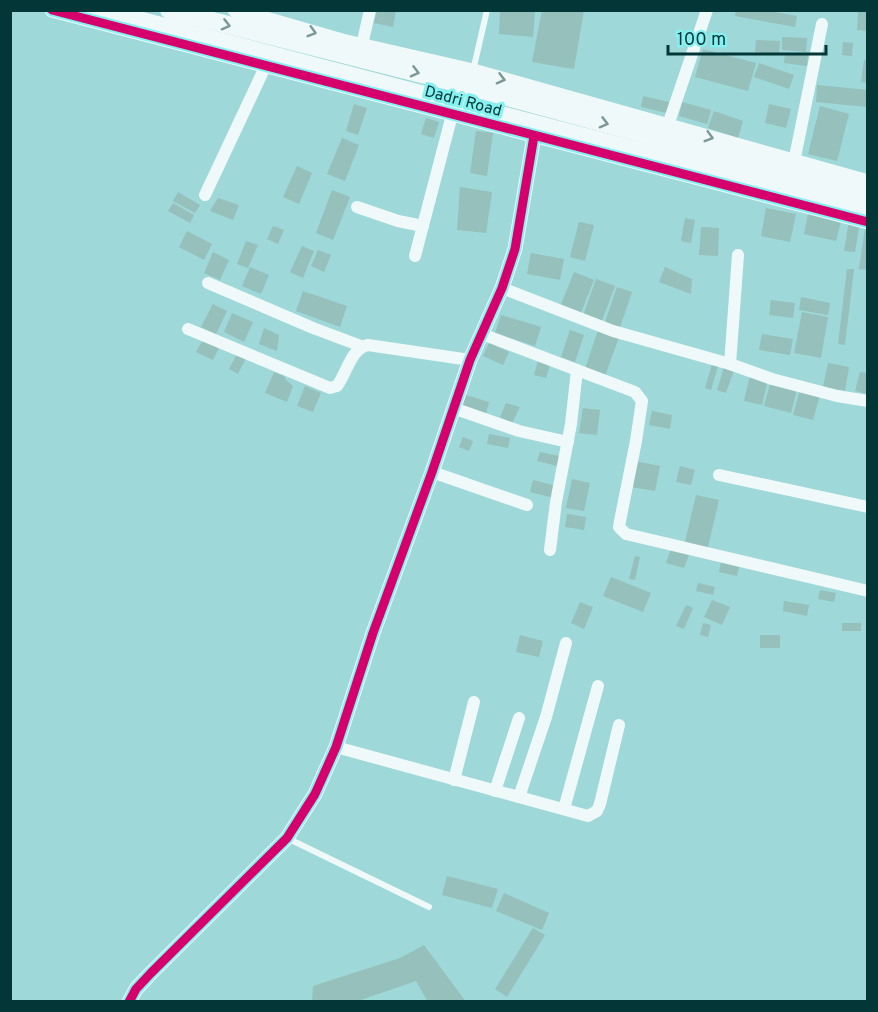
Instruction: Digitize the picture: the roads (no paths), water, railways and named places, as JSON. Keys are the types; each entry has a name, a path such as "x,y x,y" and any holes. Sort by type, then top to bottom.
{"main road":[{"path":"100,10 867,211"},
{"path":"170,10 449,81 867,195"}],"street":[{"name":"Dadri Road","path":"52,10 867,222"},
{"name":"Dadri Road","path":"235,10 362,45 473,71 867,182"},
{"path":"362,45 370,10"},
{"path":"668,125 707,10"},
{"path":"794,162 822,24"},
{"path":"206,195 266,65"},
{"path":"415,256 452,115"},
{"path":"129,1002 143,981 287,838 315,794 336,747 373,633 470,360 502,288 515,249 534,136"},
{"path":"357,207 398,221 423,226"},
{"path":"730,364 738,255"},
{"path":"208,283 361,346 368,345 470,360"},
{"path":"502,288 613,331 730,364 772,379 837,396 867,401"},
{"path":"188,329 334,389 361,346"},
{"path":"482,334 635,392 642,401 619,526 626,534 867,591"},
{"path":"550,550 578,370"},
{"path":"453,408 519,431 568,442"},
{"path":"432,472 527,505"},
{"path":"719,475 867,507"},
{"path":"519,797 546,717 566,643"},
{"path":"564,809 598,686"},
{"path":"454,780 474,702"},
{"path":"495,791 519,718"},
{"path":"336,747 588,816 597,811 619,725"}],"lane":[{"path":"473,71 487,10"},
{"path":"287,838 429,907"}]}
